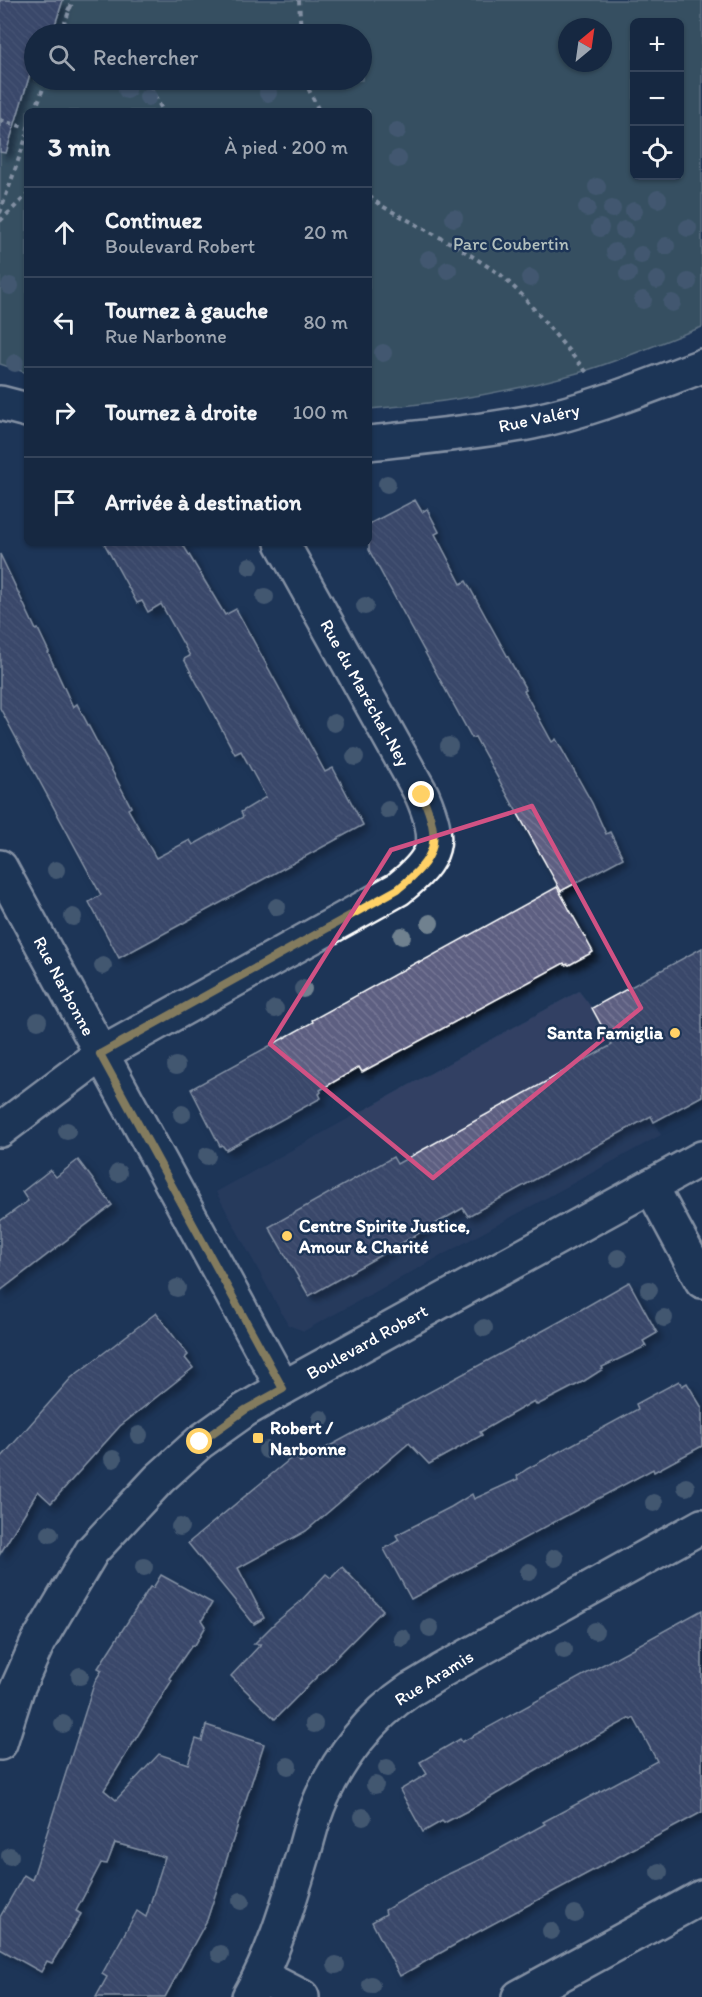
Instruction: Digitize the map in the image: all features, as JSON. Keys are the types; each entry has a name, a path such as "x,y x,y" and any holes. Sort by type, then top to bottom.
{"street":[{"name":"Rue Valéry","path":"372,443 533,422 610,401 702,366"},
{"path":"0,403 24,409"},
{"name":"Rue du Maréchal-Ney","path":"0,1130 100,1054 398,889 419,872 434,848 433,820 422,795 284,546"},
{"name":"Rue Narbonne","path":"0,867 283,1389"},
{"name":"Boulevard Robert","path":"0,1743 17,1689 38,1642 92,1551 159,1479 200,1442 245,1410 702,1158"},
{"path":"651,1186 702,1281"},
{"name":"Rue Aramis","path":"255,1986 279,1930 320,1801 335,1772 356,1742 381,1714 408,1691 441,1671 702,1526"},
{"path":"519,1997 702,1897"},
{"path":"255,1986 302,1997"}],"path":[{"path":"65,24 73,0"},
{"path":"299,0 300,24"},
{"path":"36,108 42,90"},
{"path":"151,90 161,108"},
{"path":"309,90 318,108"},
{"path":"0,120 24,127"},
{"path":"0,213 24,144"},
{"path":"0,221 24,198"},
{"path":"372,198 501,274 522,295 610,401"}],"highlighted area":[{"path":"532,806 641,1008 433,1178 270,1044 391,850"}],"shaded area":[{"path":"579,991 592,1008 661,1135 304,1331 288,1325 216,1192"}],"green space":[{"name":"Parc Coubertin","path":"0,0 702,0 702,327 612,362 556,379 476,396 372,409 372,108 24,108 24,372 0,364"}],"building":[{"path":"0,0 63,0 55,24 24,24 25,90 6,153 0,152"},
{"path":"415,500 422,512 427,509 439,532 435,534 461,584 466,581 552,742 556,739 592,803 606,834 610,832 623,858 561,891 475,737 472,738 369,550 369,546 372,546 372,522"},
{"path":"106,546 184,546 225,615 236,609 325,772 333,768 363,825 119,958 89,902 101,895 0,708 0,554 49,652 73,707 77,704 131,807 128,809 156,858 190,840 193,845 243,817 241,812 266,797 241,751 235,754 184,659 190,656 161,604 148,612 142,601 137,603"},
{"path":"557,887 593,952 569,965 564,963 362,1072 359,1067 320,1090 321,1098 226,1150 222,1145 220,1146 191,1089 313,1022 312,1020"},
{"path":"702,948 702,1096 654,1122 651,1116 468,1216 463,1208 309,1296 269,1227 393,1157 397,1164 612,1045 592,1008"},
{"path":"78,1160 112,1205 0,1291 0,1221 28,1201 22,1192 50,1170 56,1177"},
{"path":"629,1282 657,1333 643,1341 646,1346 602,1367 603,1369 584,1381 537,1405 534,1401 480,1432 482,1435 429,1464 409,1443 306,1531 238,1568 264,1618 254,1624 188,1543 295,1455 300,1462"},
{"path":"156,1313 188,1355 185,1358 193,1368 120,1426 51,1503 38,1491 0,1554 0,1459 71,1378"},
{"path":"679,1381 682,1386 687,1383 702,1408 702,1446 654,1472 653,1469 411,1599 384,1549 399,1540 396,1535 472,1494 474,1499 518,1479 517,1476 527,1469 638,1409 636,1404"},
{"path":"342,1567 383,1610 275,1719 231,1676 261,1644 254,1644 276,1622 299,1603 326,1574 331,1578"},
{"path":"161,1575 212,1603 202,1620 206,1626 195,1645 192,1645 169,1678 172,1680 104,1790 116,1800 159,1754 188,1764 196,1739 202,1741 206,1725 264,1744 207,1920 165,1997 96,1997 107,1977 102,1974 137,1911 146,1917 165,1857 115,1843 107,1864 101,1863 76,1911 81,1914 52,1963 47,1961 41,1972 0,1949 0,1917 24,1875 32,1880 95,1681 102,1670 98,1668 150,1587 153,1588"},
{"path":"702,1610 702,1812 400,1976 372,1922 386,1914 385,1910 657,1761 634,1718 631,1720 630,1718 469,1810 423,1832 400,1790 427,1774 420,1762 460,1739 462,1742"}],"place":[{"name":"Santa Famiglia","path":"675,1033"},
{"name":"Centre Spirite Justice, Amour & Charité","path":"287,1236"},
{"name":"Robert / Narbonne","path":"258,1438"}],"route":[{"path":"200,1442 245,1410 283,1389 100,1054 398,889 419,872 434,848 433,820 422,795"}]}
